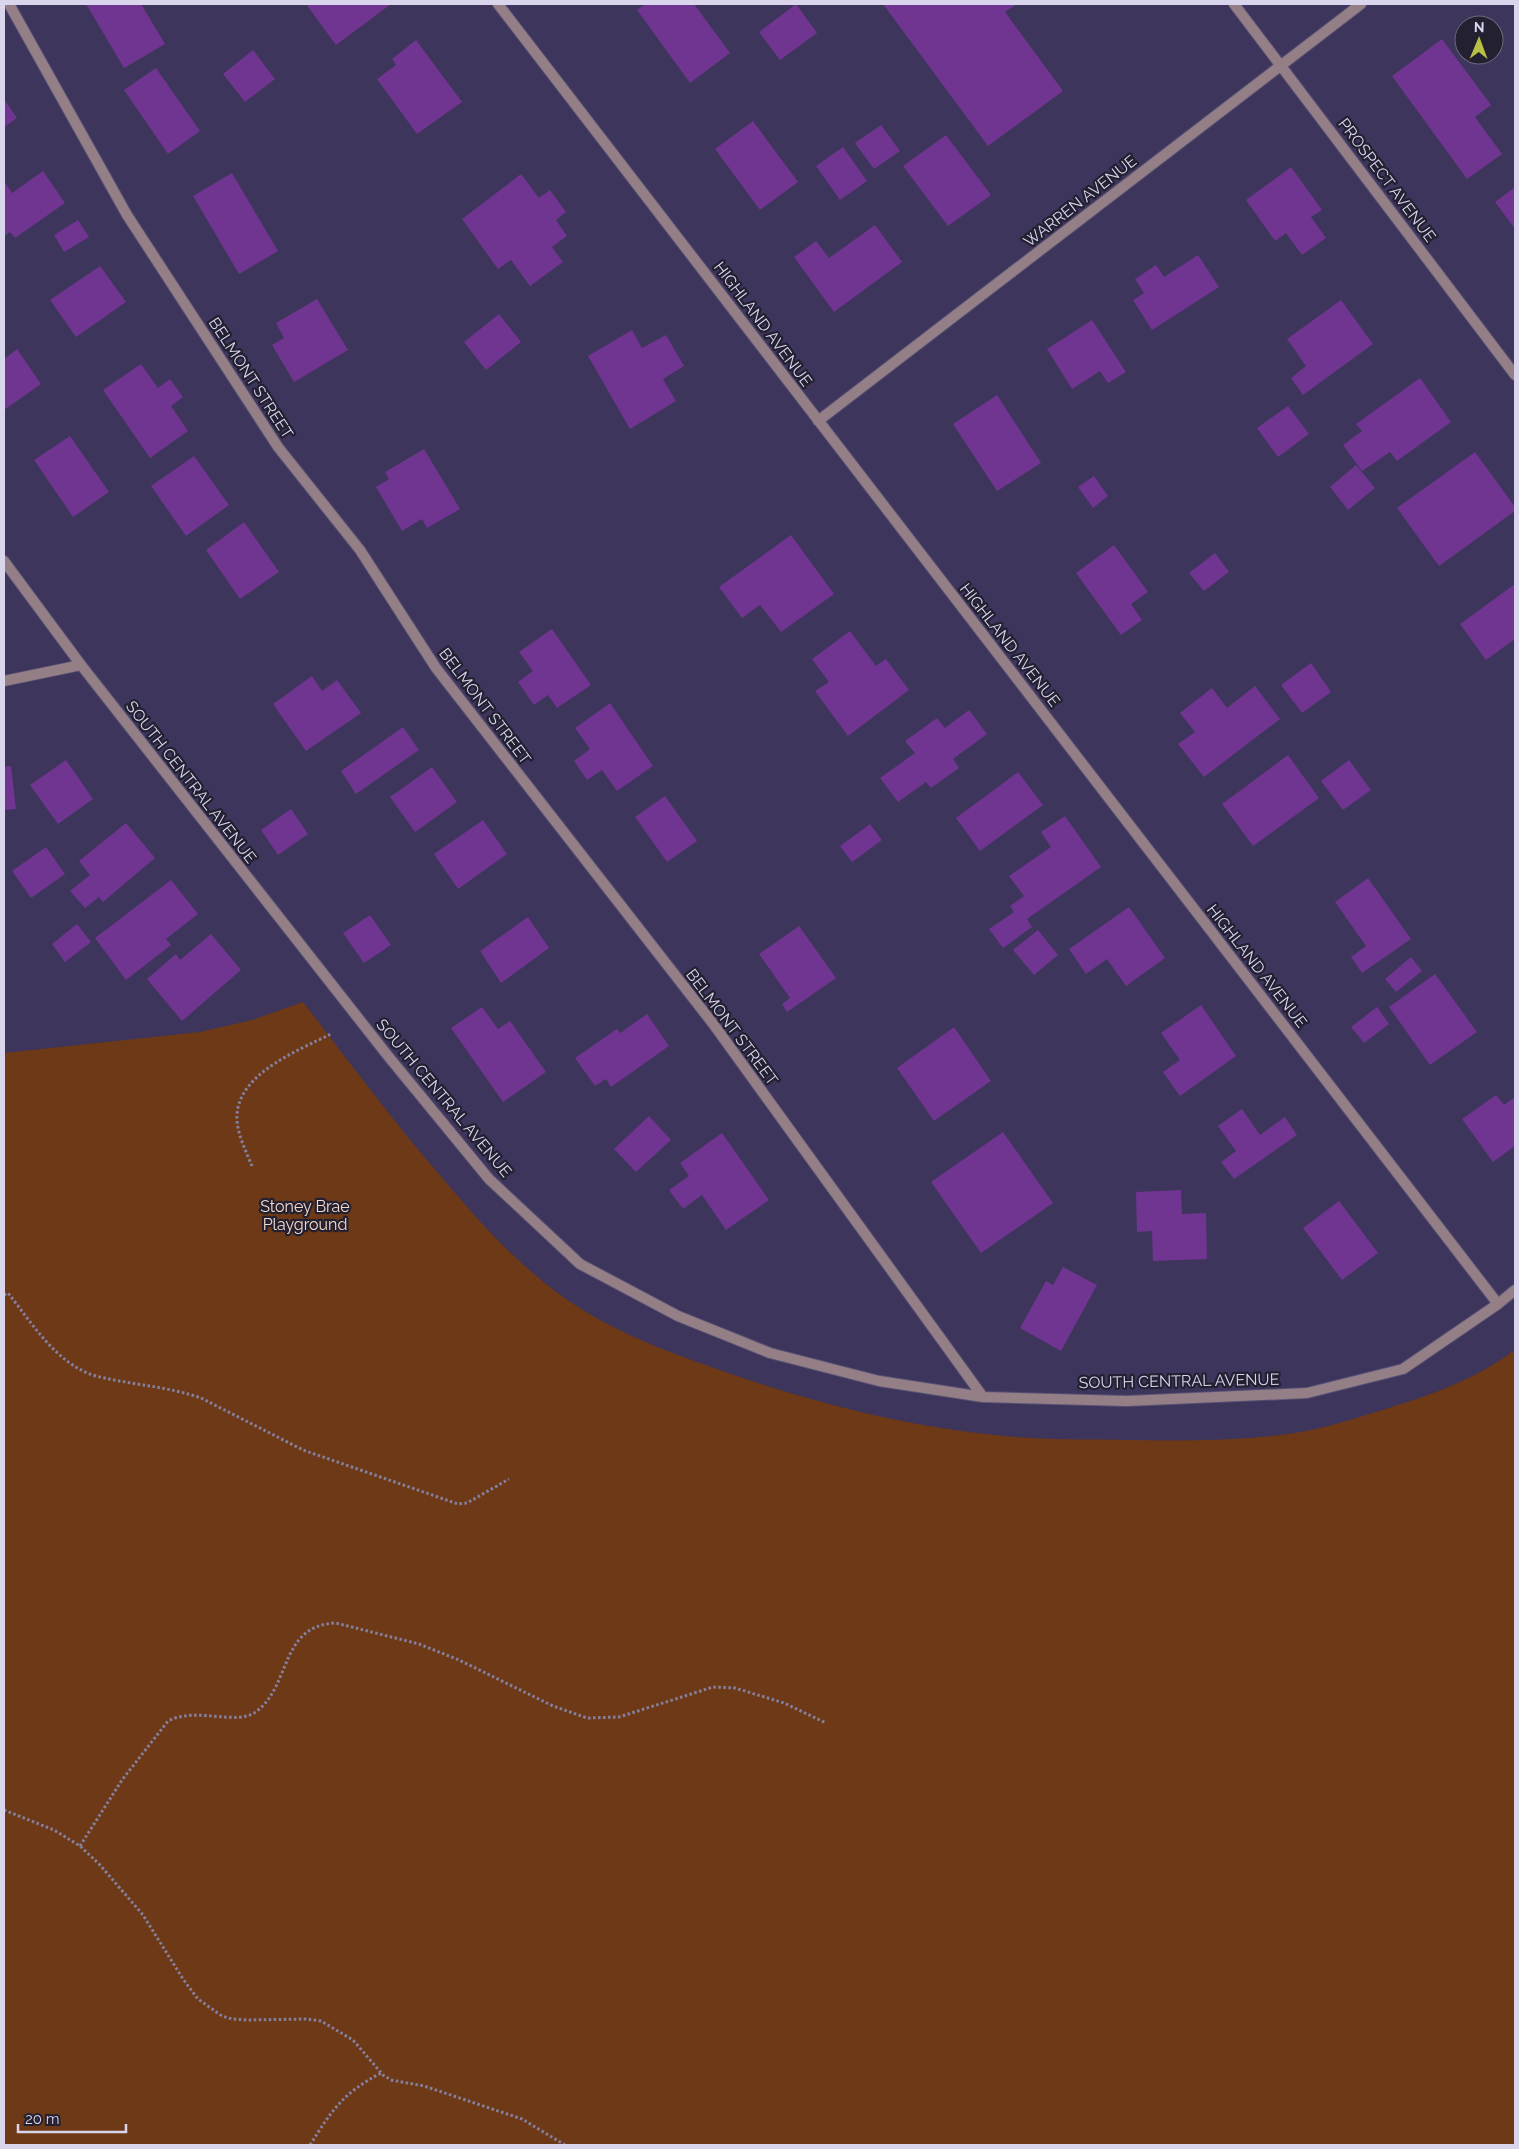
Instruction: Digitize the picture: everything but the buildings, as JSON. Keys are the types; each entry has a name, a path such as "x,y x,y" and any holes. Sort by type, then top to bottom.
{"street":[{"name":"BELMONT STREET","path":"9,4 126,215 278,447 360,550 436,668 714,1025 983,1397"},
{"name":"HIGHLAND AVENUE","path":"498,4 1498,1304"},
{"name":"PROSPECT AVENUE","path":"1234,4 1515,375"},
{"name":"WARREN AVENUE","path":"818,421 1361,4"},
{"name":"SOUTH CENTRAL AVENUE","path":"4,561 81,665 388,1056 489,1179 580,1264 678,1316 770,1353 879,1381 983,1397 1128,1401 1307,1393 1403,1369 1498,1304 1515,1290"},
{"path":"4,681 81,665"}],"path":[{"path":"252,1166 240,1132 237,1115 241,1097 249,1085 264,1071 288,1055 331,1034"},
{"path":"4,1296 8,1293 57,1352 78,1367 95,1375 185,1392 201,1398 303,1450 458,1504 467,1503 509,1478"},
{"path":"80,1846 122,1780 168,1721 178,1716 191,1714 250,1716 259,1710 270,1695 302,1635 311,1629 325,1624 336,1624 418,1644 460,1660 554,1706 587,1718 619,1717 713,1687 735,1688 784,1703 826,1723"},
{"path":"4,1810 54,1830 80,1846 100,1865 142,1915 198,1999 222,2016 232,2019 306,2018 321,2021 353,2040 381,2073 401,2083 424,2086 522,2119 565,2145"},
{"path":"310,2145 335,2106 345,2096 381,2073"}],"green space":[{"name":"Stoney Brae Playground","path":"303,1002 386,1109 452,1189 497,1240 530,1271 566,1299 602,1321 639,1339 697,1362 793,1394 911,1423 990,1435 1066,1439 1188,1440 1249,1438 1321,1428 1413,1400 1448,1387 1482,1371 1515,1350 1515,2145 4,2145 4,1053 200,1032 252,1020"}]}
